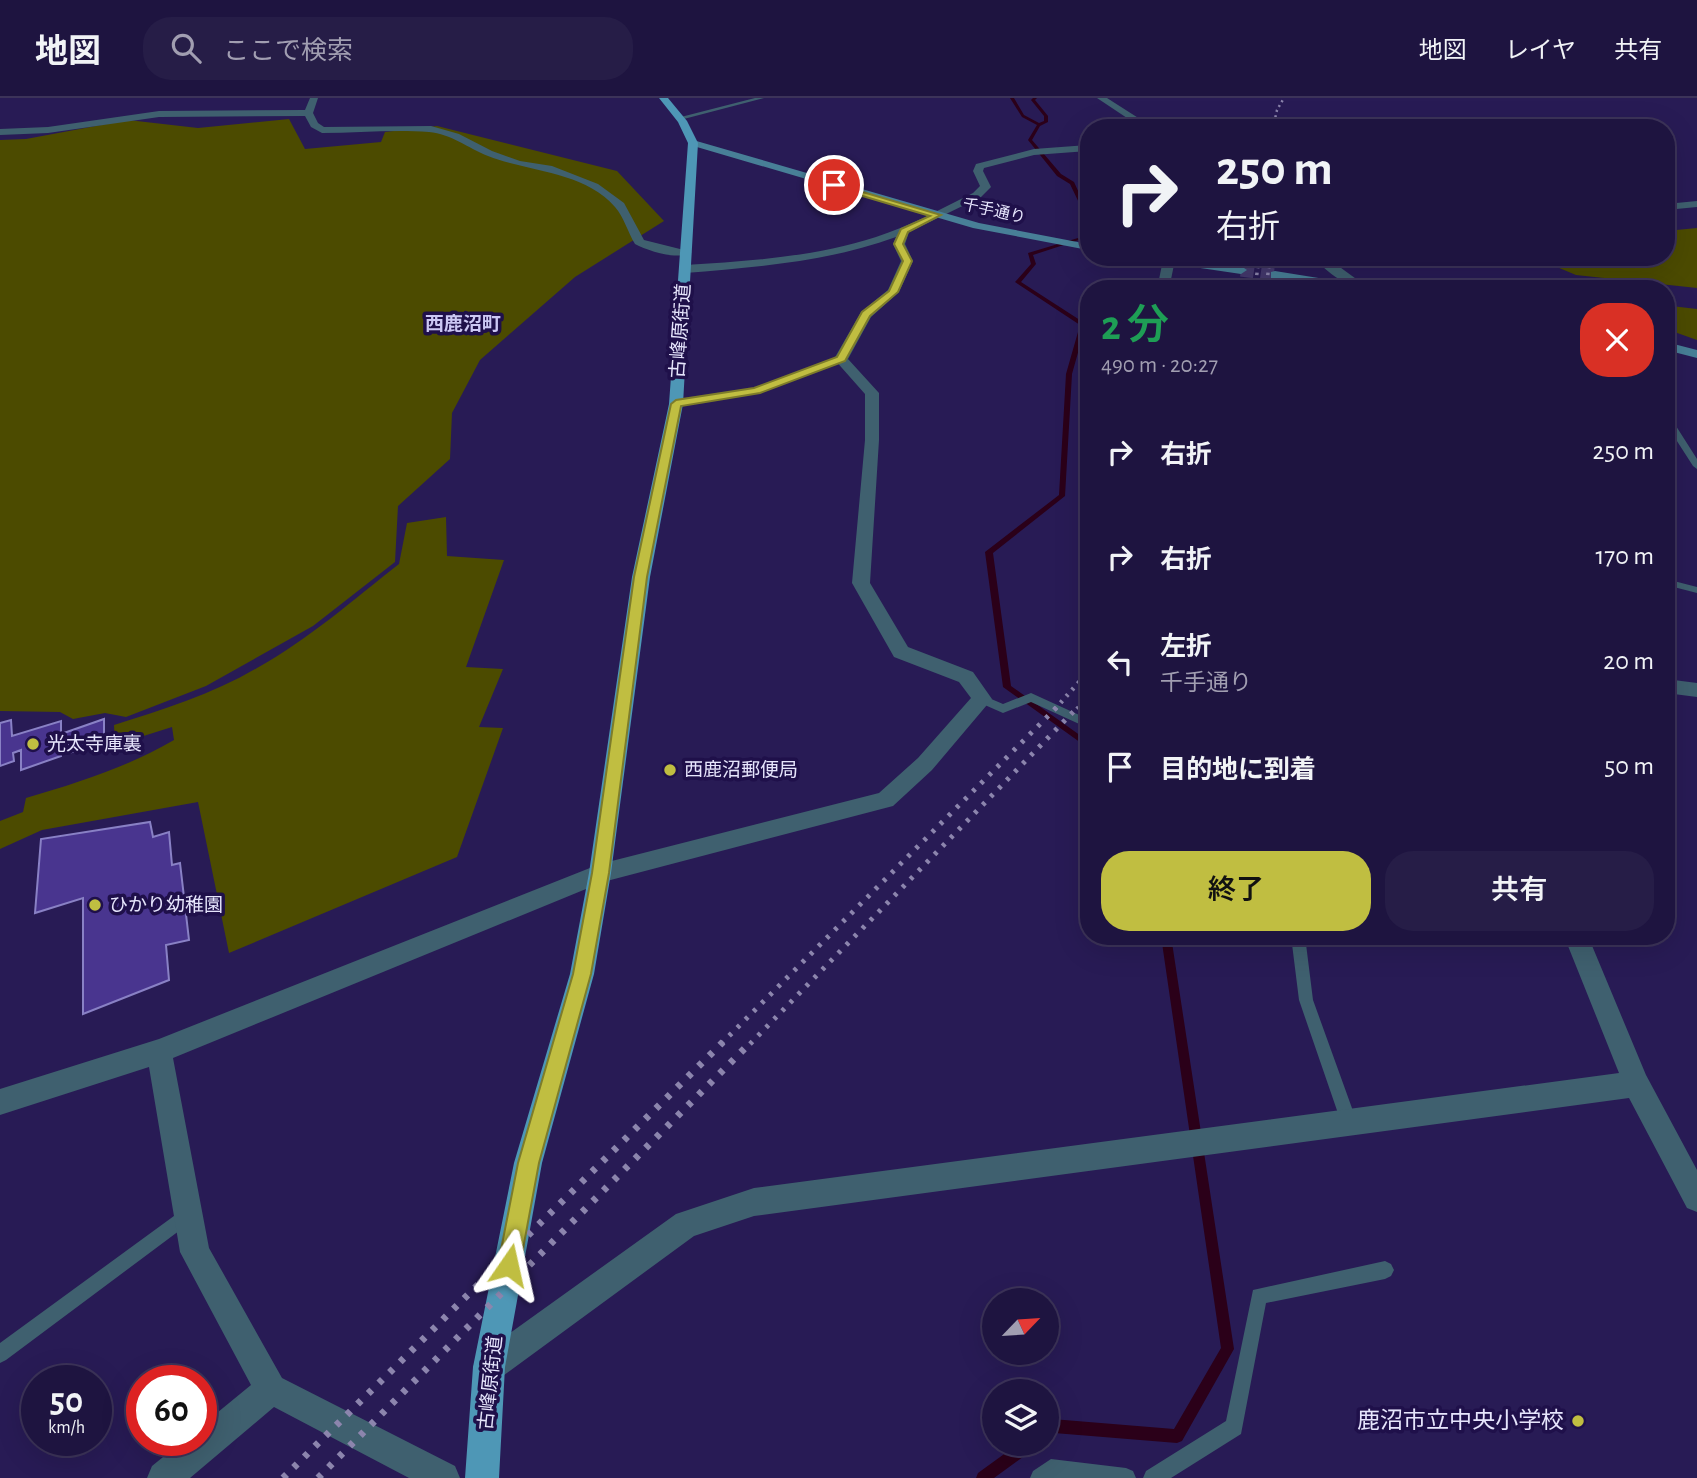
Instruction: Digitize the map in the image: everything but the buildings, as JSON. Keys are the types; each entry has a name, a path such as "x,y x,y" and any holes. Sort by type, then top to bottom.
{"main road":[{"path":"663,98 680,118 693,144"},
{"name":"古峰原街道","path":"482,1478 489,1367 528,1163 582,974 600,873 641,577 676,404 693,144"}],"street":[{"path":"314,98 308,113 314,125 322,130 431,129 456,136 488,153 518,164 548,168 594,186 620,205 639,242 685,261 763,264 849,248 904,231 986,187 978,171 980,166 1031,151 1080,148"},
{"path":"1101,98 1135,119"},
{"path":"0,132 48,130 159,114 308,113"},
{"name":"千手通り","path":"693,144 977,226 1080,245"},
{"path":"1675,206 1697,204"},
{"path":"0,1102 159,1051 600,873 886,800 925,764 982,699 966,677 901,652 861,583 872,440 872,393 841,359 866,314 893,292 907,261 899,244 904,231"},
{"path":"1221,266 1241,270"},
{"path":"1328,266 1348,280"},
{"path":"1275,275 1306,280"},
{"path":"1675,348 1697,354"},
{"path":"1675,687 1697,690"},
{"path":"1580,945 1636,1084 1697,1198"},
{"path":"159,1051 195,1252 271,1389 443,1478"},
{"path":"489,1367 686,1224 754,1202 1636,1084"},
{"path":"164,1478 271,1389"}],"lane":[{"path":"680,118 761,98"},
{"path":"676,404 756,391 841,359"},
{"path":"1675,431 1697,466"},
{"path":"1675,584 1697,590"},
{"path":"982,699 1003,709 1031,697 1080,720"},
{"path":"1299,945 1306,1000 1349,1122"},
{"path":"0,1354 189,1213"},
{"path":"1153,1478 1234,1427 1259,1296 1385,1270"},
{"path":"1040,1478 1051,1469 1126,1478"}],"shaded area":[{"path":"289,119 305,149 381,142 385,132 437,126 617,171 664,221 575,277 480,360 452,413 450,459 398,506 395,562 313,626 206,686 126,717 105,713 73,719 60,712 0,711 0,140 26,139 128,120 198,128"},
{"path":"1697,228 1697,288 1675,286 1675,280 1623,280 1576,275 1554,266 1675,266 1675,230"},
{"path":"1675,306 1697,309 1697,340 1675,332"},
{"path":"446,517 447,556 504,560 466,667 503,669 479,727 503,728 457,857 229,953 198,802 42,830 0,849 0,821 23,812 26,798 120,766 174,740 172,727 115,745 114,725 205,694 276,657 330,619 399,564 407,523"}],"waterway":[{"path":"1012,98 1023,116 1039,125"},
{"path":"1035,98 1033,100 1046,116 1046,122 1039,125"},
{"path":"1039,125 1030,140 1059,175 1072,183 1080,200"},
{"path":"1080,238 1030,254 1034,264 1018,282 1080,322"},
{"path":"1080,335 1069,374 1062,496 989,552 1007,687 1080,739"},
{"path":"1059,1427 1177,1436 1228,1349 1167,945"},
{"path":"983,1478 1013,1456"}],"tunnel":[{"path":"1241,270 1275,275"}],"railway":[{"path":"1275,119 1284,98"},
{"path":"1256,280 1258,266"},
{"path":"1267,280 1269,266"},
{"path":"1055,709 1080,681"},
{"path":"1077,709 1080,706"},
{"path":"723,1042 1057,707"},
{"path":"750,1044 1078,707"},
{"path":"283,1478 723,1042"},
{"path":"318,1478 751,1042"}],"place":[{"name":"光太寺庫裏","path":"33,744"},
{"name":"西鹿沼郵便局","path":"670,770"},
{"name":"ひかり幼稚園","path":"95,905"},
{"name":"鹿沼市立中央小学校","path":"1578,1421"}],"district":[{"name":"西鹿沼町","path":"463,324"}],"route":[{"path":"509,1265 528,1163 582,974 600,873 641,577 676,404 756,391 841,359 866,314 893,292 907,261 899,244 904,231 937,215 834,185"}]}
